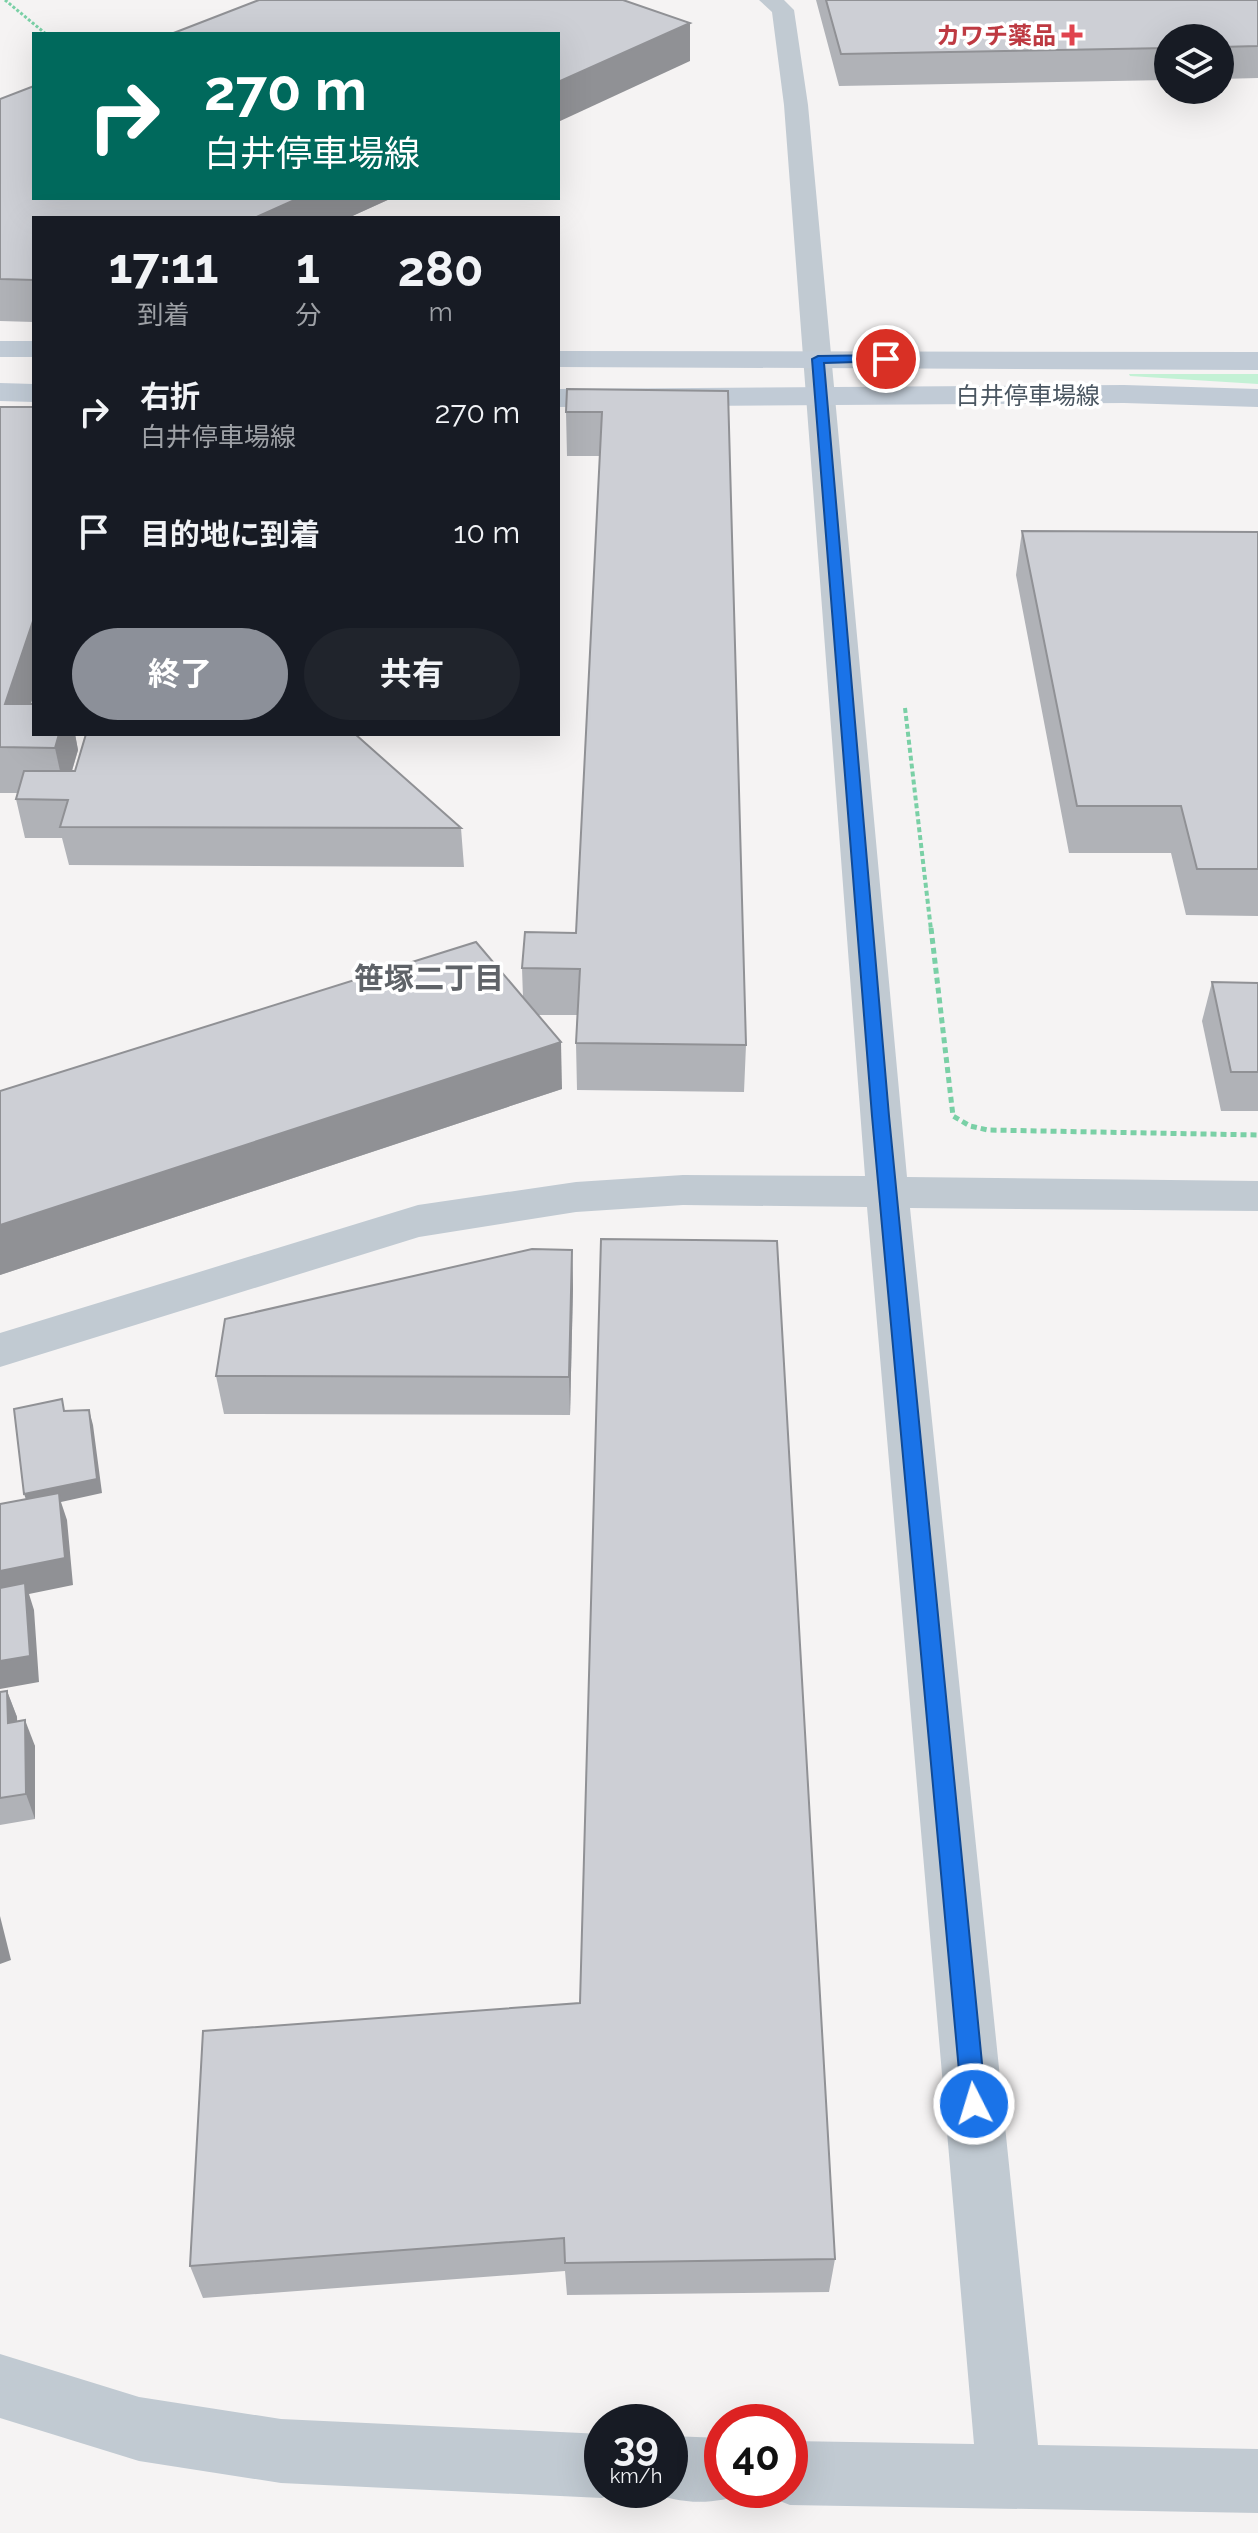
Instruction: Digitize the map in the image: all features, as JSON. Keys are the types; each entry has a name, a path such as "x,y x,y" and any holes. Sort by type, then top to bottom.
{"main road":[{"path":"0,349 32,349"},
{"name":"白井停車場線","path":"560,359 1258,361"},
{"path":"0,392 32,393"},
{"name":"白井停車場線","path":"560,398 1124,394 1258,398"}],"street":[{"path":"770,0 783,10 796,105 887,1192 1009,2478"},
{"path":"0,1350 418,1221 576,1197 683,1190 1258,1196"},
{"path":"0,2386 139,2429 281,2451 584,2465"},
{"path":"808,2473 1258,2481"}],"path":[{"path":"5,0 44,32"},
{"path":"905,706 953,1116 970,1126 988,1130 1258,1135"}],"green space":[{"path":"1258,374 1258,384 1130,376"}],"building":[{"path":"259,0 623,0 690,23 560,81 560,32 176,32"},
{"path":"826,0 1258,0 1258,46 1234,47 1234,24 1154,24 1154,48 841,54"},
{"path":"32,87 32,200 294,200 258,216 32,216 32,280 0,279 0,99"},
{"path":"567,389 728,391 746,1045 576,1043 580,969 522,968 525,932 576,933 602,412 566,412"},
{"path":"0,407 32,407 32,624 5,704 32,704 32,736 58,736 55,748 0,747"},
{"path":"1022,531 1258,532 1258,869 1197,869 1181,806 1077,806"},
{"path":"85,736 357,736 461,828 60,827 68,800 16,799 24,771 75,771"},
{"path":"476,942 561,1042 0,1225 0,1091"},
{"path":"1212,982 1258,983 1258,1072 1231,1072"},
{"path":"601,1239 777,1241 835,2259 565,2263 564,2238 190,2266 203,2031 580,2003"},
{"path":"532,1249 572,1250 569,1377 216,1376 225,1319"},
{"path":"62,1399 64,1411 89,1410 97,1479 24,1494 14,1409"},
{"path":"59,1493 65,1558 0,1571 0,1504"},
{"path":"25,1583 30,1656 0,1661 0,1588"},
{"path":"7,1691 8,1723 25,1720 26,1794 0,1798 0,1692"}],"place":[{"name":"カワチ薬品","path":"1072,35"}],"district":[{"name":"笹塚二丁目","path":"429,978"}],"route":[{"path":"886,359 818,359 880,1116 974,2104"}]}
